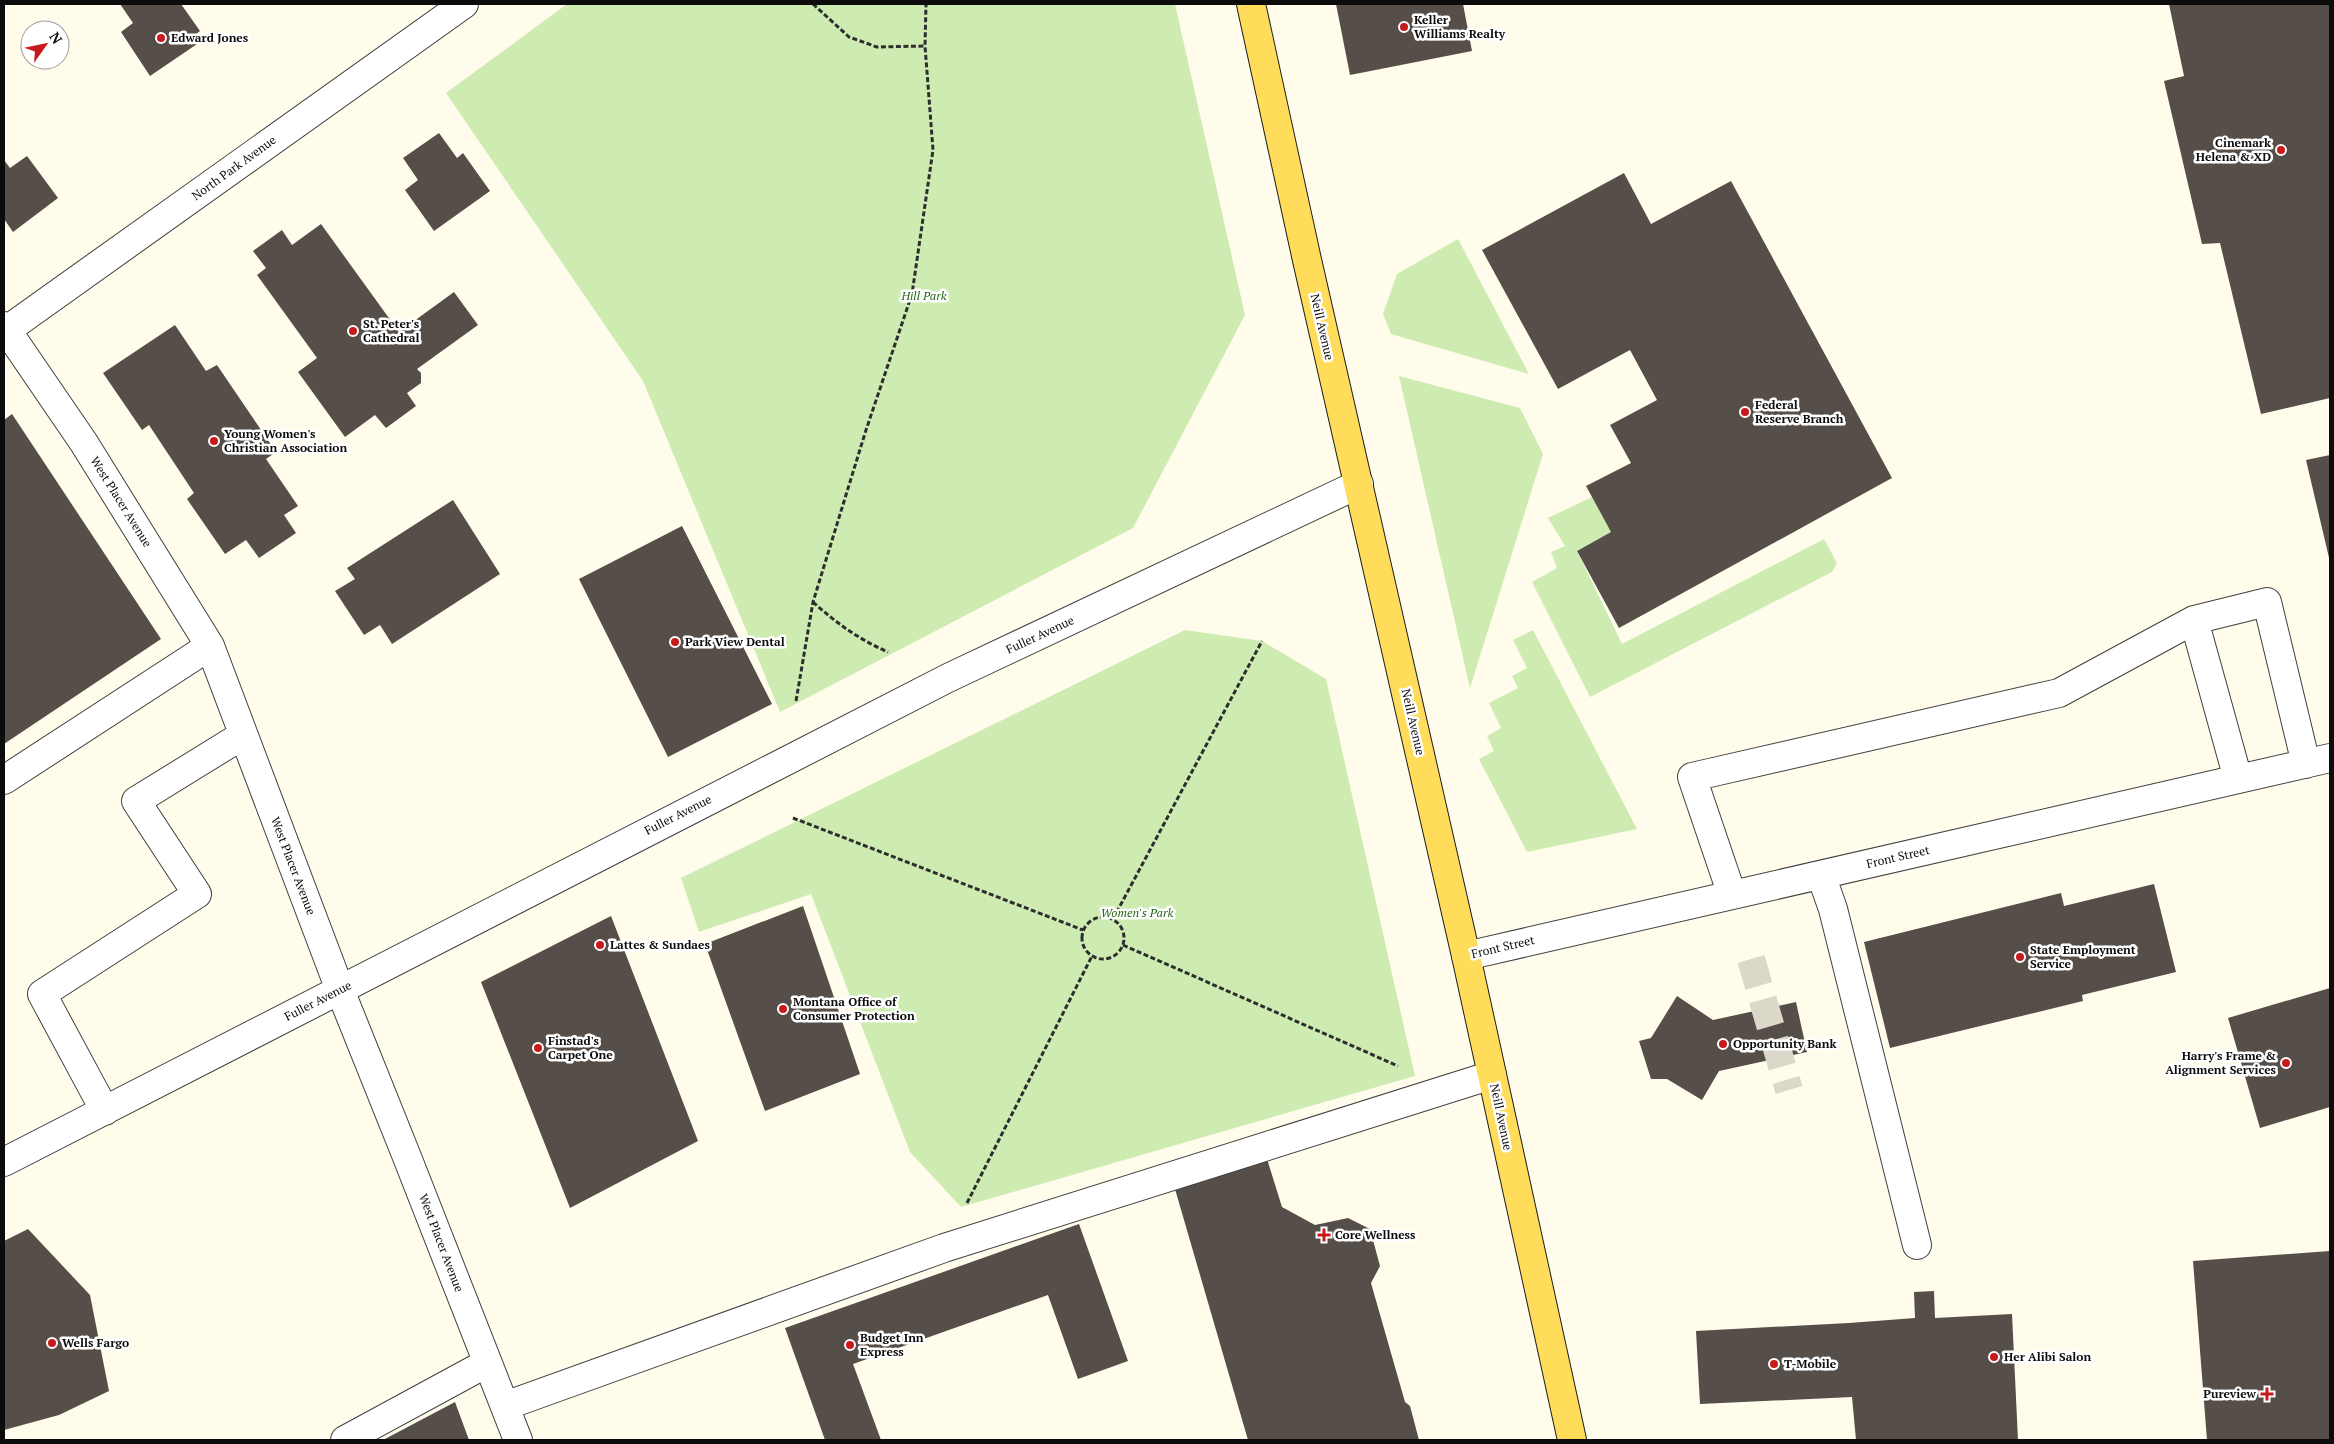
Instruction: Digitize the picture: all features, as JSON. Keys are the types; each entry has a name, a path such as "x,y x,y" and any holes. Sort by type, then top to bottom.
{"main road":[{"name":"Neill Avenue","path":"1251,4 1307,260 1466,956 1572,1440"}],"street":[{"name":"North Park Avenue","path":"5,329 464,4"},
{"name":"West Placer Avenue","path":"5,329 84,443 210,646 340,990 518,1440"},
{"name":"Fuller Avenue","path":"4,1162 340,990 382,966 948,678 1359,484"},
{"path":"1732,895 1692,777 2058,693 2194,620 2267,602 2318,761"},
{"path":"2194,620 2238,780"},
{"path":"4,780 210,646"},
{"path":"104,1111 42,994 197,894 136,801 243,735"},
{"name":"Front Street","path":"1466,956 2318,761"},
{"path":"1821,875 1833,909 1917,1245"},
{"path":"505,1406 944,1248 1492,1075"},
{"path":"345,1440 488,1363"}],"path":[{"path":"813,4 849,38 878,47 924,46"},
{"path":"796,701 813,602 866,430 912,294 933,150 924,46 926,4"},
{"path":"813,602 839,625 873,646 888,652"},
{"path":"1113,919 1262,641"},
{"path":"793,818 1083,930"},
{"path":"1103,916 1113,919 1122,929 1123,945 1118,952 1108,959 1092,956 1082,944 1083,930 1088,922 1096,917 1103,916"},
{"path":"1123,945 1400,1067"},
{"path":"944,1248 1092,956"}],"green space":[{"name":"Hill Park","path":"567,4 1175,4 1245,315 1133,528 780,712 643,381 446,93"},
{"path":"1458,239 1529,374 1391,334 1383,314 1397,274"},
{"path":"1399,376 1520,408 1543,454 1470,688"},
{"path":"1592,497 1611,532 1577,551 1622,644 1824,539 1837,563 1832,572 1590,697 1532,582 1557,568 1551,552 1565,546 1548,518"},
{"name":"Women's Park","path":"1185,630 1262,641 1326,679 1415,1076 961,1207 910,1152 811,894 699,932 681,878"},
{"path":"1533,630 1637,829 1527,852 1479,759 1494,751 1487,736 1501,728 1489,703 1518,688 1512,676 1527,668 1513,640"}],"building":[{"name":"Edward Jones","path":"120,4 181,4 200,31 195,35 200,42 150,76 121,32 133,23"},
{"name":"Keller Williams Realty","path":"1336,4 1463,4 1472,51 1350,75"},
{"path":"2169,4 2330,4 2330,398 2261,414 2220,243 2202,244 2164,81 2184,76"},
{"path":"439,133 457,158 463,153 490,191 434,231 405,190 418,180 403,158"},
{"path":"27,156 58,198 13,232 4,219 4,160 10,168"},
{"name":"Federal Reserve Branch","path":"1624,173 1651,224 1731,181 1892,478 1619,628 1577,551 1611,532 1586,486 1631,463 1610,425 1657,400 1630,350 1558,389 1482,250"},
{"path":"321,224 399,332 454,292 478,325 417,369 421,373 421,383 407,393 416,406 386,428 375,415 345,437 298,372 317,358 257,275 266,268 253,251 282,230 292,245"},
{"name":"Young Women's Christian Association","path":"175,325 206,371 217,365 276,452 266,459 298,506 284,515 296,533 259,558 246,540 225,554 187,499 194,493 149,425 142,430 103,373"},
{"path":"12,414 161,639 4,744 4,420"},
{"path":"2330,455 2330,562 2306,460"},
{"path":"453,500 500,574 392,644 380,625 364,635 335,591 355,579 347,568"},
{"name":"Park View Dental","path":"682,526 772,704 668,757 579,579"},
{"name":"State Employment Service","path":"2154,884 2176,972 2082,995 2083,1001 1890,1048 1864,942 2061,893 2064,906"},
{"path":"803,906 860,1074 765,1111 705,944"},
{"path":"611,916 698,1141 570,1208 481,982"},
{"name":"Harry's Frame & Alignment Services","path":"2330,988 2330,1107 2260,1128 2228,1018"},
{"name":"Opportunity Bank","path":"1677,996 1713,1020 1796,1002 1807,1052 1719,1071 1702,1100 1667,1079 1651,1079 1639,1041 1651,1038"},
{"path":"1267,1159 1282,1207 1315,1225 1348,1218 1370,1229 1380,1266 1371,1283 1405,1402 1410,1406 1419,1440 1248,1440 1175,1189"},
{"name":"Budget Inn Express","path":"1079,1224 1128,1361 1078,1379 1048,1295 853,1364 881,1440 825,1440 785,1328"},
{"name":"Wells Fargo","path":"28,1229 90,1295 109,1391 59,1415 4,1430 4,1241"},
{"path":"2330,1251 2330,1440 2207,1440 2193,1261"},
{"path":"1934,1291 1935,1318 2012,1314 2018,1440 1856,1440 1852,1397 1700,1404 1696,1331 1915,1318 1914,1292"},
{"path":"455,1402 469,1440 383,1440"}],"tunnel":[{"path":"1751,959 1789,1090"}],"place":[{"name":"Keller Williams Realty","path":"1404,27"},
{"name":"Edward Jones","path":"161,38"},
{"name":"Cinemark Helena & XD","path":"2281,150"},
{"name":"St. Peter's Cathedral","path":"353,331"},
{"name":"Federal Reserve Branch","path":"1745,412"},
{"name":"Young Women's Christian Association","path":"214,441"},
{"name":"Park View Dental","path":"675,642"},
{"name":"Lattes & Sundaes","path":"600,945"},
{"name":"State Employment Service","path":"2020,957"},
{"name":"Montana Office of Consumer Protection","path":"783,1009"},
{"name":"Opportunity Bank","path":"1723,1044"},
{"name":"Finstad's Carpet One","path":"538,1048"},
{"name":"Harry's Frame & Alignment Services","path":"2286,1063"},
{"name":"Core Wellness","path":"1324,1235"},
{"name":"Wells Fargo","path":"52,1343"},
{"name":"Budget Inn Express","path":"850,1345"},
{"name":"Her Alibi Salon","path":"1994,1357"},
{"name":"T-Mobile","path":"1774,1364"},
{"name":"Pureview","path":"2267,1394"}]}
